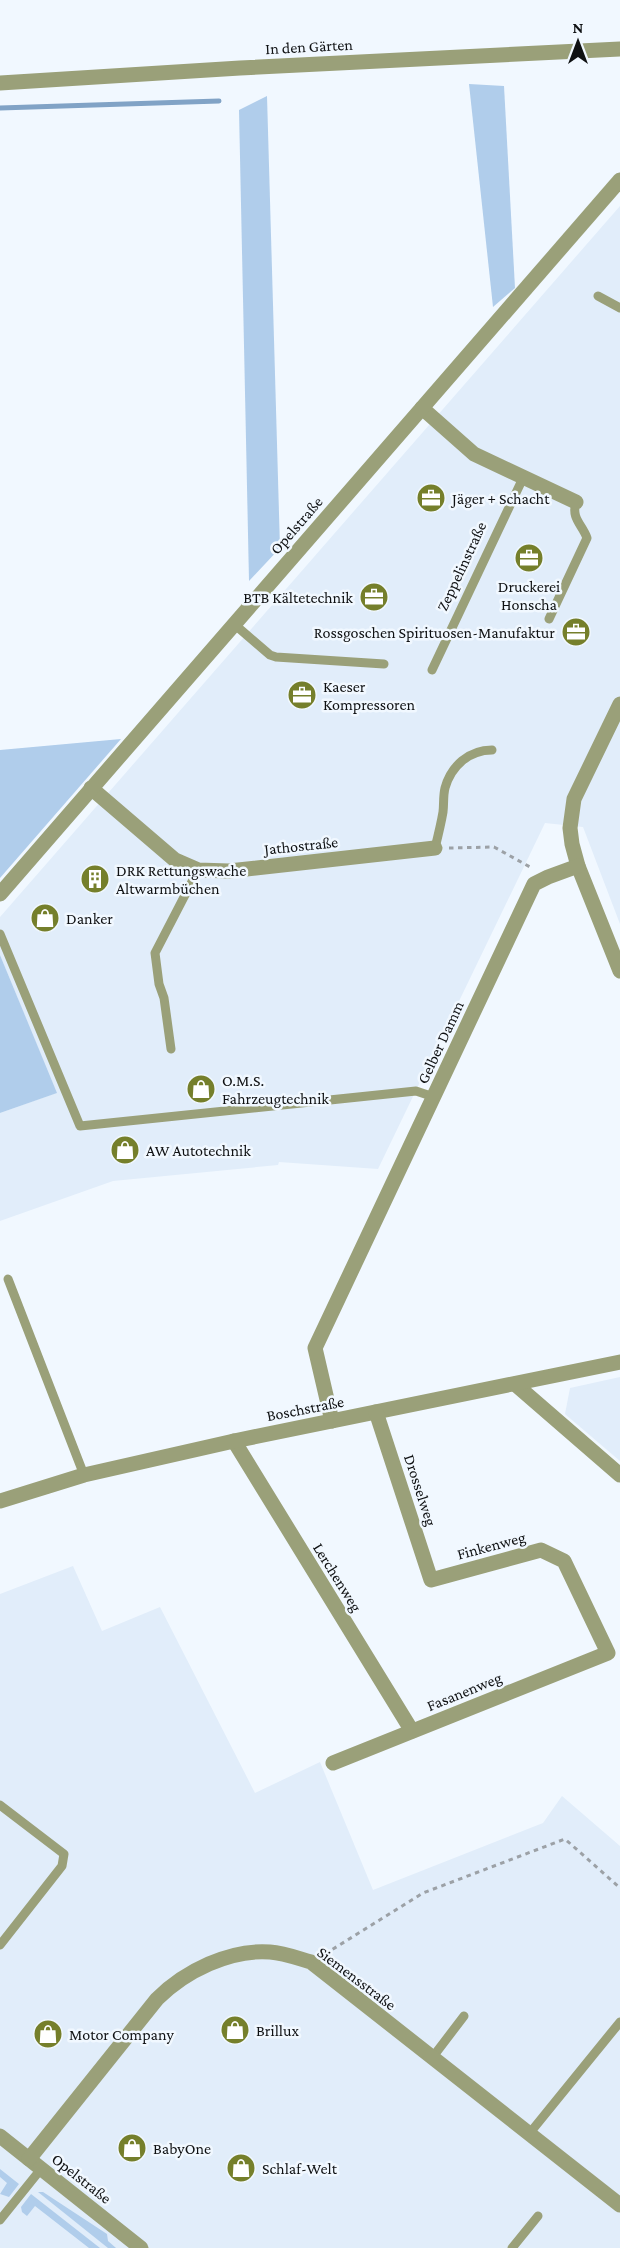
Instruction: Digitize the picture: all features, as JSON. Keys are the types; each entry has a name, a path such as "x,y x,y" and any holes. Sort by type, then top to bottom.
{"street":[{"name":"In den Gärten","path":"0,82 229,68 620,49"},
{"name":"Opelstraße","path":"0,894 620,180"},
{"path":"422,408 474,454 576,502"},
{"path":"620,704 574,800 570,828 578,866 620,971"},
{"name":"Jathostraße","path":"91,788 175,860 198,870 229,871 435,849"},
{"name":"Gelber Damm","path":"332,1420 315,1348 534,884 578,866"},
{"name":"Boschstraße","path":"0,1501 84,1475 234,1441 620,1362"},
{"path":"515,1384 620,1475"},
{"name":"Drosselweg","path":"376,1412 431,1580"},
{"name":"Lerchenweg","path":"234,1441 412,1731"},
{"name":"Finkenweg","path":"431,1580 541,1550 564,1562 608,1653"},
{"name":"Fasanenweg","path":"333,1762 608,1653"},
{"name":"Siemensstraße","path":"35,2164 157,1999 169,1988 191,1974 236,1955 271,1952 311,1962 620,2205"},
{"name":"Opelstraße","path":"0,2136 141,2248"}],"lane":[{"path":"598,296 620,308"},
{"name":"Zeppelinstraße","path":"432,670 523,478"},
{"path":"549,619 587,538 575,518 573,511 576,502"},
{"path":"234,624 270,655 276,657 384,664"},
{"path":"435,849 444,810 445,789 455,768 466,756 474,752 492,750"},
{"path":"171,1049 155,953 198,870"},
{"path":"0,934 80,1125 416,1091 434,1097"},
{"path":"8,1279 84,1475"},
{"path":"0,1805 64,1854 63,1866 0,1945"},
{"path":"432,2058 464,2016"},
{"path":"529,2134 620,2022"},
{"path":"0,2220 35,2164"},
{"path":"512,2248 538,2216"}],"path":[{"path":"435,849 494,847 548,877"},
{"path":"311,1962 423,1893 565,1839 620,1888"}],"shaded area":[{"path":"469,84 504,86 515,288 493,307"},
{"path":"267,96 280,548 249,581 239,110"},
{"path":"620,206 620,924 583,827 545,823 378,1169 279,1162 278,1165 113,1181 0,1221 0,1113 56,1093 0,955 0,917"},
{"path":"121,739 0,878 0,750"},
{"path":"0,955 57,1093 0,1113"},
{"path":"620,1377 620,1461 565,1414 570,1388"},
{"path":"73,1566 102,1631 160,1607 255,1793 320,1762 373,1890 543,1823 562,1796 620,1846 620,2248 0,2248 0,1594"},
{"path":"0,2169 19,2184 9,2197 0,2194 7,2183 0,2177"},
{"path":"38,2192 43,2192 107,2234 108,2241 116,2248 108,2248"},
{"path":"31,2194 100,2248 89,2248 35,2206 27,2216 22,2212 21,2207"}],"waterway":[{"path":"0,108 219,101"}],"place":[{"name":"Jäger + Schacht","path":"431,498"},
{"name":"Druckerei Honscha","path":"529,558"},
{"name":"BTB Kältetechnik","path":"374,597"},
{"name":"Rossgoschen Spirituosen-Manufaktur","path":"576,632"},
{"name":"Kaeser Kompressoren","path":"302,695"},
{"name":"DRK Rettungswache Altwarmbüchen","path":"95,879"},
{"name":"Danker","path":"45,918"},
{"name":"O.M.S. Fahrzeugtechnik","path":"201,1089"},
{"name":"AW Autotechnik","path":"125,1150"},
{"name":"Brillux","path":"235,2030"},
{"name":"Motor Company","path":"48,2034"},
{"name":"BabyOne","path":"132,2148"},
{"name":"Schlaf-Welt","path":"241,2168"}]}
